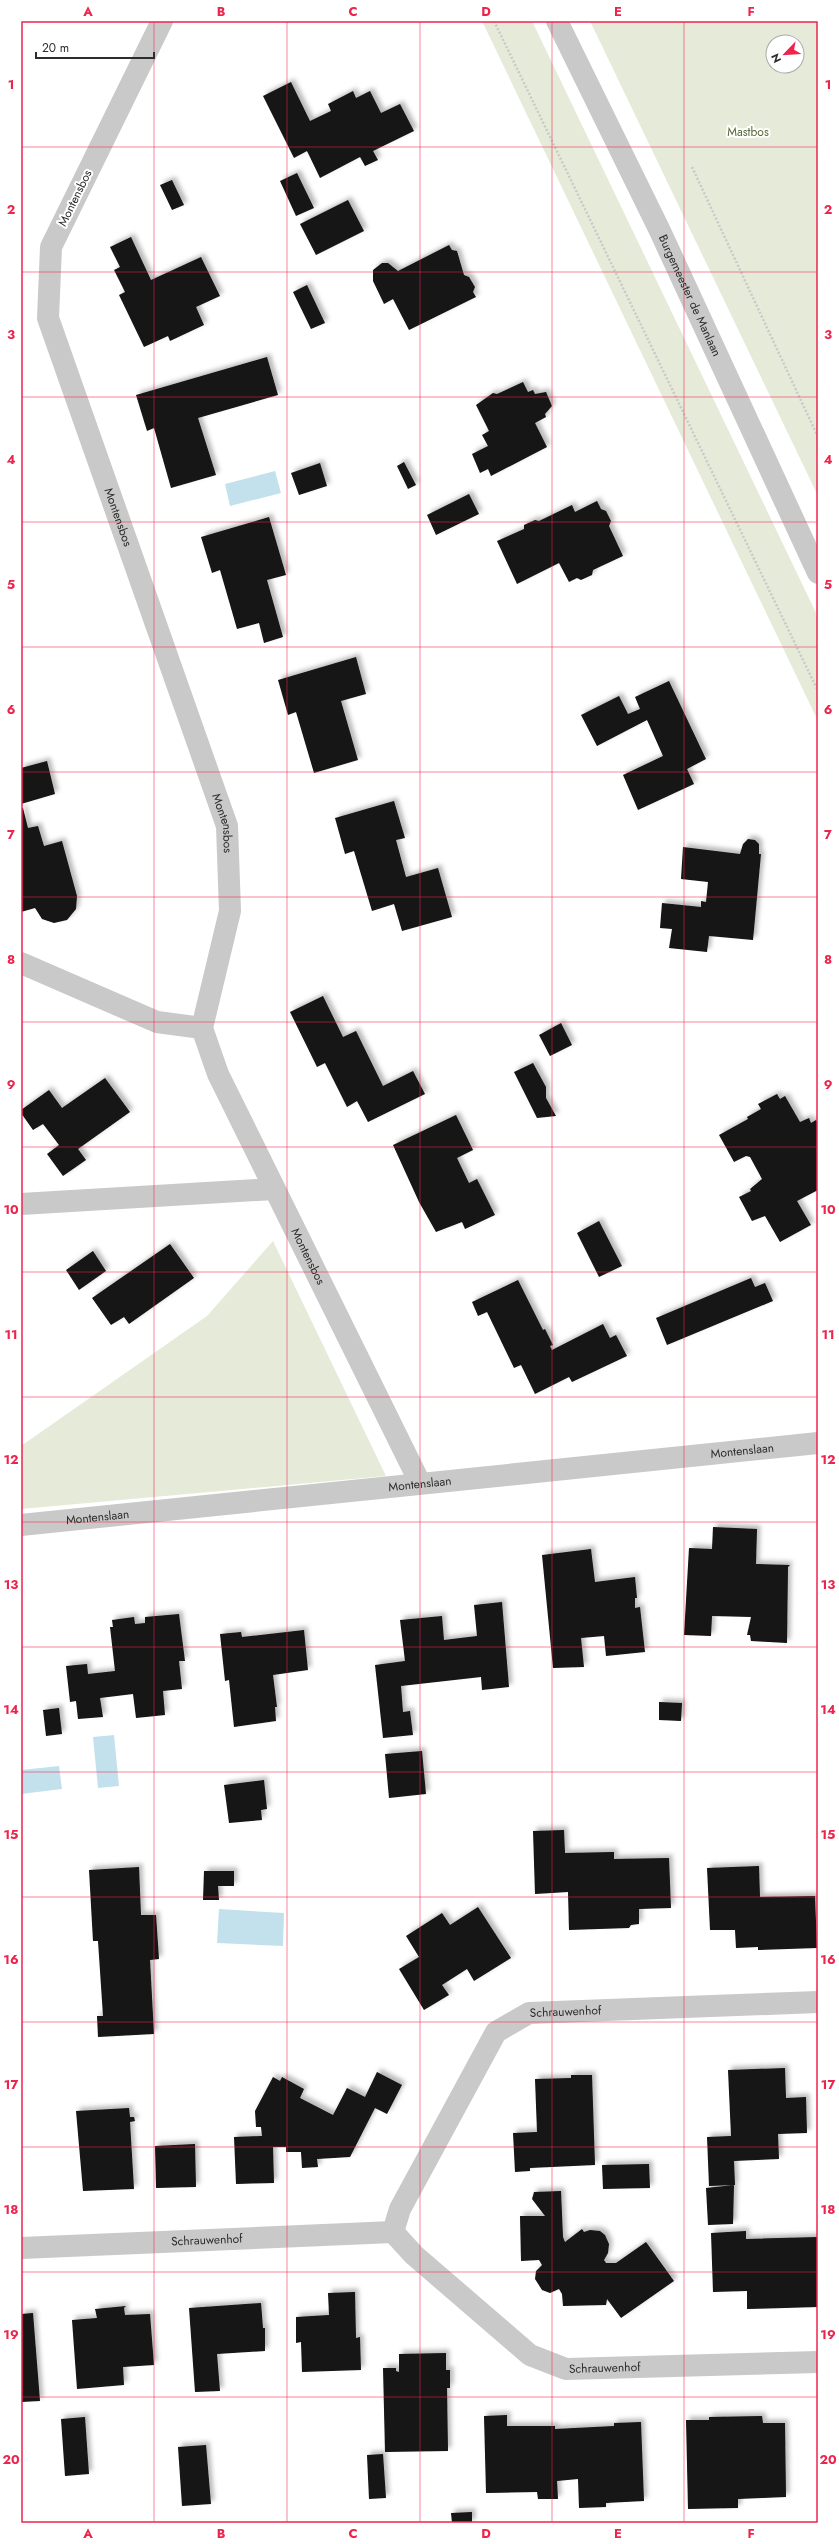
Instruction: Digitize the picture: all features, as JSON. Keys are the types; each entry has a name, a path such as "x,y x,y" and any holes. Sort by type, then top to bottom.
{"street":[{"name":"Montensbos","path":"162,21 51,247 48,318 227,826 230,911 202,1028 218,1074 420,1483"},
{"name":"Burgemeester de Manlaan","path":"557,21 660,231 818,573"},
{"path":"21,963 157,1022 202,1028"},
{"path":"21,1204 274,1189"},
{"name":"Montenslaan","path":"21,1525 818,1443"},
{"name":"Schrauwenhof","path":"393,2232 400,2209 496,2032 529,2013 818,2002"},
{"name":"Schrauwenhof","path":"21,2248 393,2232"},
{"name":"Schrauwenhof","path":"393,2232 414,2255 530,2355 566,2370 818,2362"}],"path":[{"path":"494,21 818,691"},
{"path":"692,167 818,437"}],"green space":[{"path":"482,21 532,21 818,617 818,721"},
{"name":"Mastbos","path":"590,21 818,21 818,496"},
{"path":"273,1241 386,1476 21,1509 21,1446 207,1316"}],"water":[{"path":"275,471 281,493 230,506 225,484"},
{"path":"114,1735 119,1786 98,1788 93,1737"},
{"path":"59,1766 62,1789 21,1794 21,1770"},
{"path":"219,1909 284,1913 283,1946 217,1943"}],"building":[{"path":"291,82 310,121 331,111 328,104 353,91 356,98 370,91 381,113 400,104 414,131 373,151 378,160 365,166 360,157 320,178 307,151 294,158 263,96"},
{"path":"297,173 314,208 296,216 280,181"},
{"path":"172,180 184,205 172,210 160,185"},
{"path":"348,200 364,231 316,255 300,224"},
{"path":"131,237 151,280 201,257 220,296 196,307 204,325 170,341 168,336 144,347 119,295 125,292 114,270 120,267 110,247"},
{"path":"449,245 452,250 457,251 464,275 469,277 475,287 473,292 476,297 409,330 393,299 384,304 373,281 373,270 382,263 388,263 398,271"},
{"path":"307,285 325,323 311,329 293,292"},
{"path":"267,357 278,395 198,418 216,475 171,488 154,428 147,431 136,395"},
{"path":"523,382 528,392 533,390 535,394 546,392 552,406 545,414 546,417 535,423 547,447 491,476 488,469 480,473 472,454 488,446 482,435 489,431 476,405 493,393 497,394"},
{"path":"404,462 416,485 408,489 397,466"},
{"path":"320,463 327,486 299,495 291,473"},
{"path":"469,494 479,514 436,535 427,515"},
{"path":"597,501 601,509 606,511 611,521 609,526 623,556 593,570 592,575 581,580 577,578 569,582 559,563 517,584 497,541 524,529 524,525 535,520 539,521 572,505 575,512"},
{"path":"269,517 286,575 267,580 283,637 264,643 259,623 237,629 220,570 212,573 201,537"},
{"path":"356,657 366,694 341,701 358,760 314,773 296,712 288,715 278,680"},
{"path":"669,681 706,759 687,769 694,784 638,810 623,775 663,756 647,720 597,746 581,715 619,696 628,714 640,709 635,697"},
{"path":"47,761 55,794 21,804 21,768"},
{"path":"394,801 405,838 396,840 406,877 438,868 452,917 402,931 394,904 372,911 354,851 345,854 335,818"},
{"path":"21,808 23,808 28,828 38,826 44,846 62,841 77,896 76,909 67,920 54,923 42,919 35,908 21,912"},
{"path":"748,839 755,840 759,844 759,854 761,854 753,940 709,936 707,952 669,948 672,929 660,928 662,903 701,907 701,901 706,902 708,882 681,879 683,847 740,854 743,844"},
{"path":"323,996 343,1037 356,1031 383,1086 413,1071 425,1094 368,1122 357,1101 347,1107 325,1063 317,1067 290,1012"},
{"path":"561,1023 572,1045 550,1056 539,1035"},
{"path":"533,1063 546,1087 546,1098 556,1116 537,1118 514,1072"},
{"path":"105,1078 130,1112 78,1149 86,1160 63,1176 47,1154 59,1145 43,1124 33,1130 21,1113 21,1110 49,1090 62,1108"},
{"path":"777,1094 780,1099 785,1096 800,1122 809,1118 811,1123 816,1120 818,1123 818,1190 797,1201 811,1225 780,1242 765,1216 752,1221 739,1197 751,1191 750,1189 762,1179 750,1157 746,1156 734,1162 719,1135 748,1119 747,1117 761,1109 758,1104"},
{"path":"456,1115 473,1150 457,1158 469,1183 477,1179 495,1215 465,1229 462,1222 436,1232 419,1202 393,1145"},
{"path":"599,1221 622,1266 599,1277 577,1233"},
{"path":"170,1244 194,1278 129,1324 124,1317 111,1325 92,1298"},
{"path":"93,1251 106,1271 79,1290 66,1270"},
{"path":"751,1278 755,1287 765,1283 773,1301 667,1345 656,1318"},
{"path":"518,1280 543,1330 545,1329 553,1345 550,1346 552,1350 603,1324 610,1338 616,1335 627,1356 572,1382 569,1377 535,1394 521,1365 514,1368 487,1312 478,1316 472,1302"},
{"path":"713,1527 757,1529 756,1564 790,1565 788,1567 787,1643 751,1641 750,1635 747,1635 751,1617 712,1616 711,1636 684,1635 689,1548 712,1549"},
{"path":"591,1549 595,1582 635,1577 637,1598 635,1598 635,1608 640,1607 645,1652 606,1656 604,1636 581,1638 584,1667 553,1668 542,1555"},
{"path":"502,1602 509,1687 482,1690 481,1677 401,1686 403,1712 410,1711 413,1735 383,1738 375,1665 405,1661 400,1620 442,1616 444,1640 477,1636 474,1605"},
{"path":"179,1614 185,1661 179,1661 182,1689 163,1691 165,1715 136,1718 133,1694 100,1698 103,1717 78,1719 76,1701 70,1702 66,1666 87,1664 88,1674 115,1671 110,1627 113,1627 112,1620 134,1617 135,1624 145,1623 145,1617"},
{"path":"304,1630 308,1670 273,1675 277,1707 275,1707 276,1721 234,1727 229,1680 225,1681 220,1634 241,1632 242,1637"},
{"path":"659,1702 682,1703 681,1721 659,1720"},
{"path":"59,1708 62,1734 46,1736 43,1710"},
{"path":"422,1751 426,1794 389,1798 385,1754"},
{"path":"264,1780 267,1809 261,1810 262,1820 229,1823 224,1785"},
{"path":"564,1830 565,1853 614,1852 614,1859 669,1858 671,1908 639,1909 639,1924 631,1925 629,1928 569,1930 568,1892 535,1894 533,1831"},
{"path":"759,1866 760,1897 815,1896 817,1948 758,1950 758,1947 736,1948 735,1930 710,1930 707,1868"},
{"path":"139,1867 141,1915 156,1915 159,1959 150,1960 154,2034 98,2037 97,2016 103,2016 98,1941 93,1941 89,1870"},
{"path":"204,1871 234,1871 234,1886 218,1886 219,1900 203,1900"},
{"path":"478,1907 511,1958 474,1981 467,1969 442,1985 449,1995 424,2010 399,1969 419,1957 406,1936 442,1913 450,1925"},
{"path":"785,2068 786,2098 806,2097 807,2133 778,2134 779,2159 734,2161 735,2185 709,2186 707,2137 731,2136 728,2070"},
{"path":"377,2072 402,2085 387,2114 375,2108 350,2157 317,2159 318,2167 302,2168 301,2152 286,2152 286,2147 273,2147 274,2183 236,2184 234,2137 262,2136 261,2127 256,2127 255,2111 273,2077 280,2081 282,2077 304,2089 300,2098 333,2115 347,2088 365,2097"},
{"path":"571,2075 592,2075 595,2165 530,2168 530,2171 515,2172 513,2133 537,2132 535,2079 571,2078"},
{"path":"129,2108 130,2117 134,2117 135,2121 130,2122 134,2189 83,2191 76,2111"},
{"path":"195,2144 196,2187 156,2188 155,2146"},
{"path":"649,2164 650,2188 603,2189 602,2165"},
{"path":"734,2185 733,2224 708,2225 706,2188"},
{"path":"561,2191 563,2237 565,2242 582,2229 584,2232 590,2230 600,2231 605,2235 609,2244 608,2253 604,2260 606,2263 616,2263 646,2242 674,2281 621,2318 607,2299 606,2305 563,2306 562,2294 559,2289 550,2293 542,2290 535,2279 536,2271 542,2265 539,2260 521,2261 520,2216 545,2216 532,2199 534,2192"},
{"path":"746,2231 746,2239 818,2237 818,2307 747,2309 747,2291 713,2292 711,2233"},
{"path":"355,2292 356,2338 360,2337 361,2370 302,2372 301,2342 296,2343 296,2317 329,2315 328,2293"},
{"path":"261,2303 263,2328 265,2328 265,2351 217,2354 220,2391 195,2392 189,2308"},
{"path":"126,2306 124,2308 125,2315 150,2314 154,2365 123,2367 124,2385 77,2389 72,2320 97,2318 95,2309"},
{"path":"33,2313 40,2401 21,2402 21,2314"},
{"path":"446,2353 446,2370 450,2370 450,2388 447,2388 448,2451 385,2452 383,2368 396,2368 396,2371 399,2372 399,2354"},
{"path":"507,2415 507,2426 555,2426 555,2429 614,2426 614,2423 641,2422 644,2501 606,2503 606,2507 579,2508 578,2479 557,2481 558,2499 538,2499 537,2492 486,2493 484,2416"},
{"path":"762,2416 763,2423 785,2423 786,2497 738,2499 738,2508 688,2509 686,2420 709,2420 709,2417"},
{"path":"85,2417 89,2474 65,2476 61,2419"},
{"path":"206,2445 211,2504 182,2506 178,2447"},
{"path":"383,2454 386,2498 369,2499 367,2455"},
{"path":"472,2512 472,2523 452,2523 451,2513"}]}
